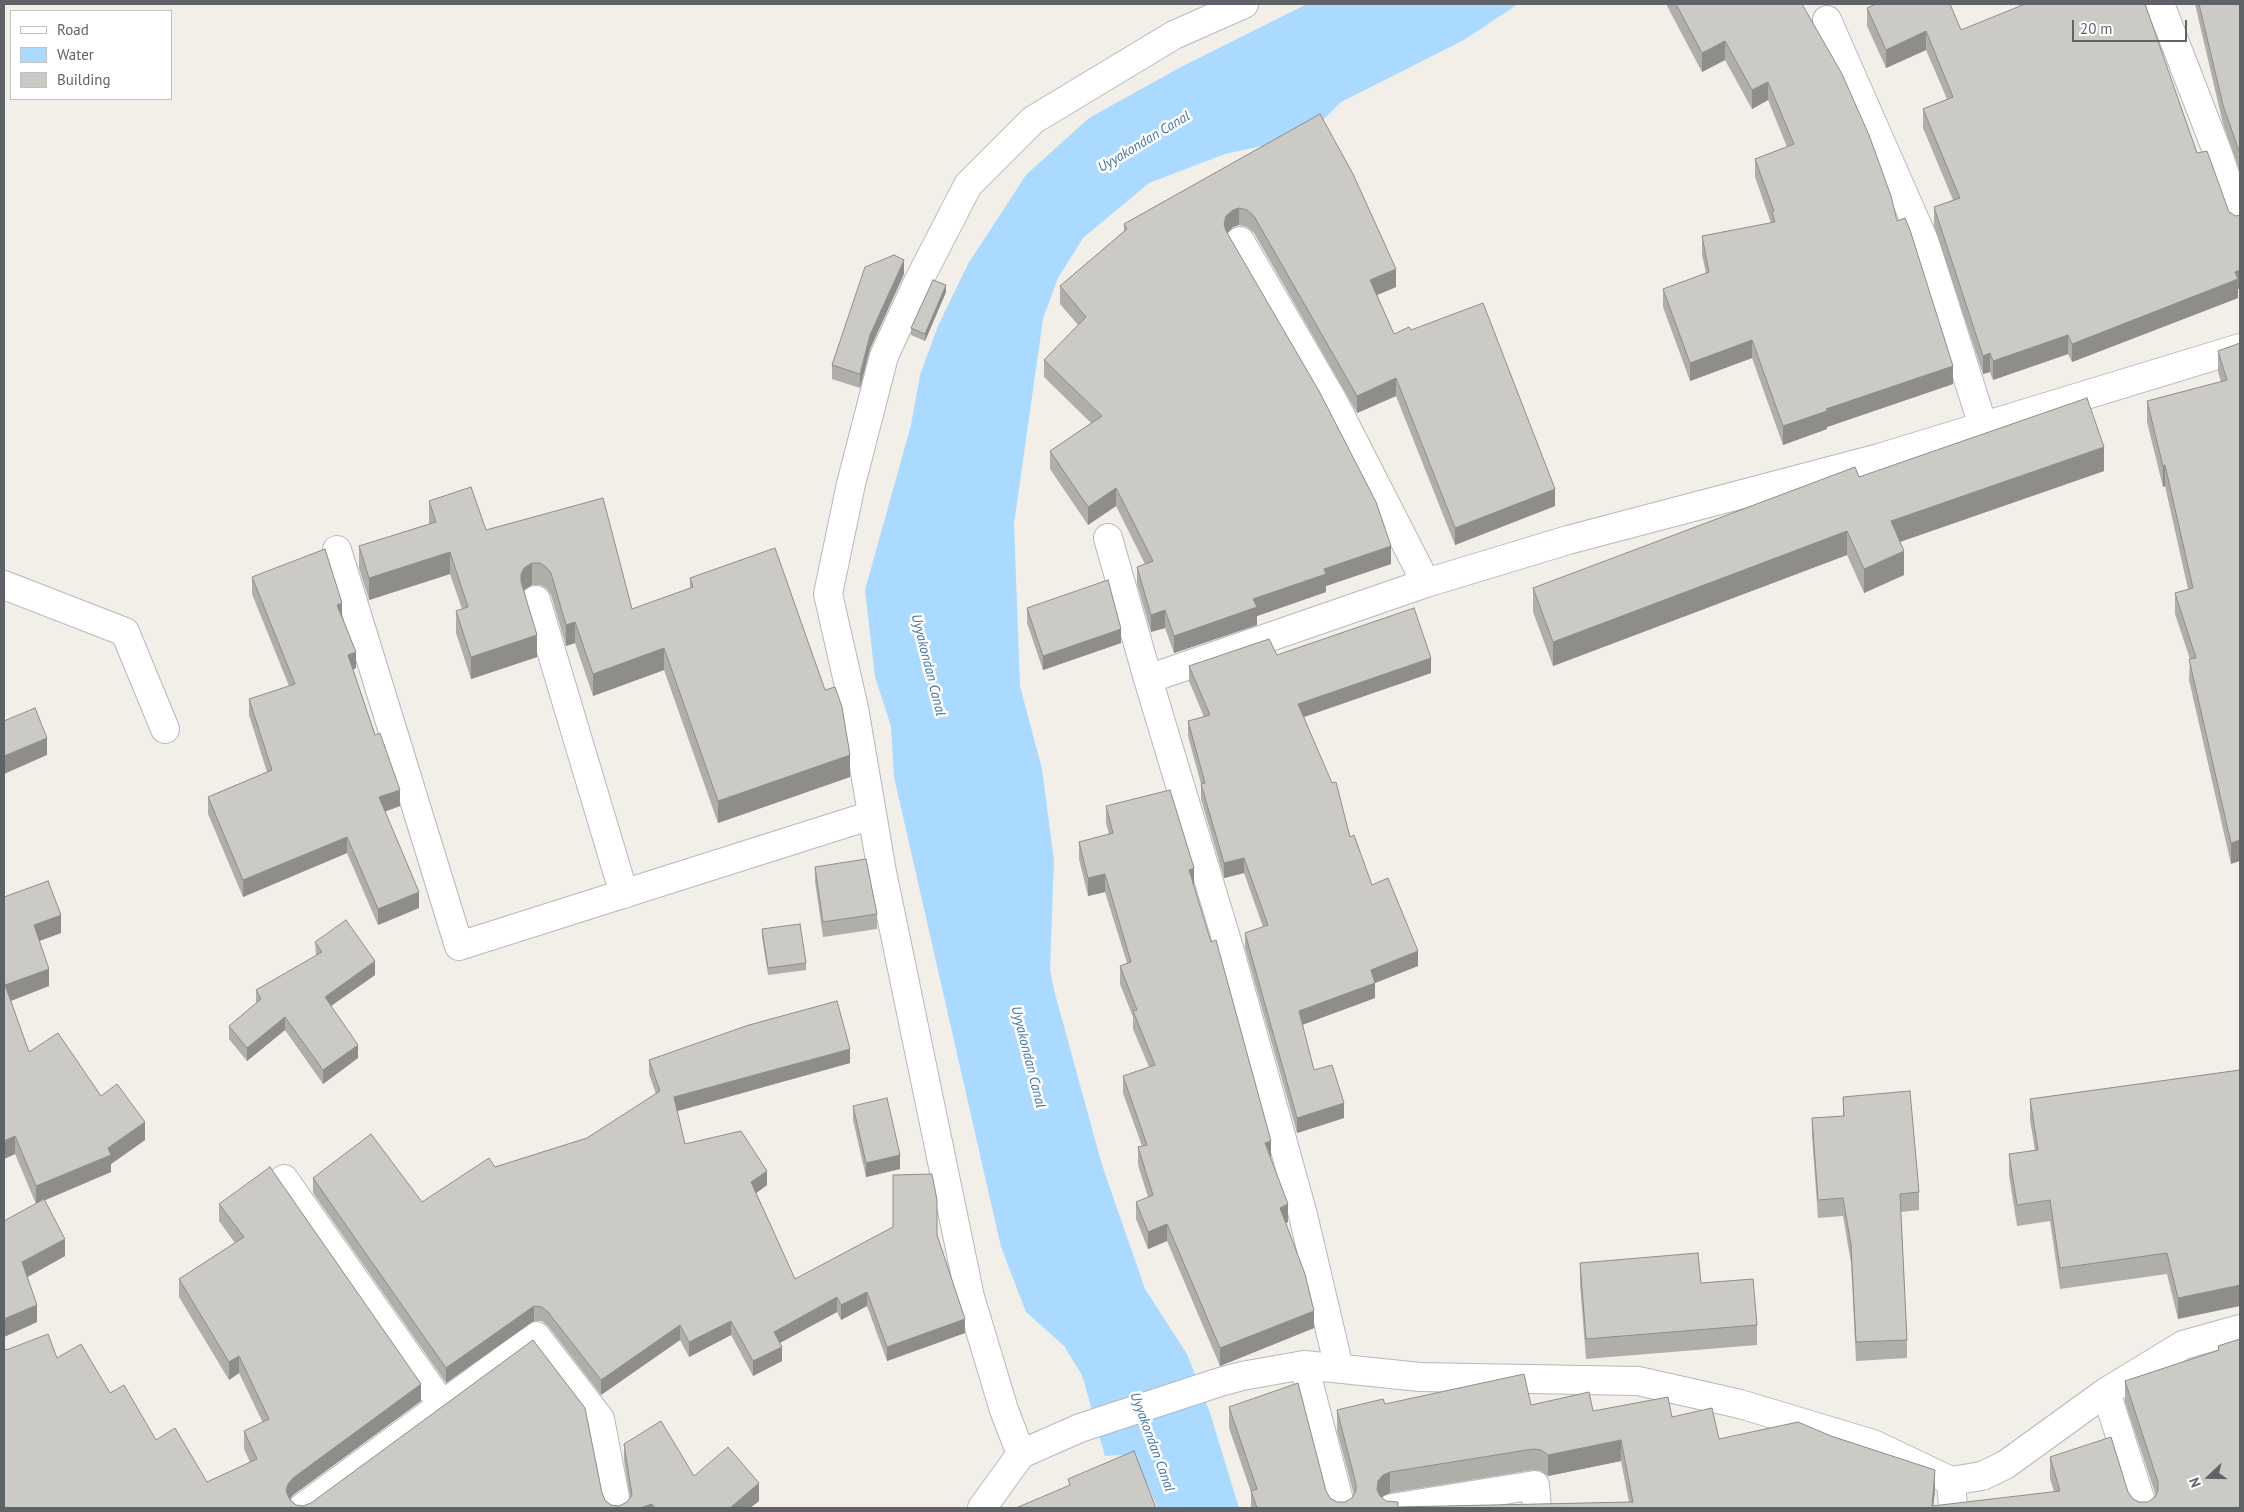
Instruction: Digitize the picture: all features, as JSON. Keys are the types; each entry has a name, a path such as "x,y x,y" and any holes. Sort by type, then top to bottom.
{"street":[{"path":"1021,1454 1004,1410 970,1297 882,872 854,708 828,594 851,484 884,356 914,291 968,185 1033,120 1174,34 1244,4"},
{"path":"2160,4 2217,151 2240,219"},
{"path":"1827,20 1925,243 1983,426"},
{"path":"1240,240 1333,401 1426,583"},
{"path":"1148,679 1426,583 1568,540 1879,458 2240,348"},
{"path":"1108,538 1148,679 1229,948 1303,1215 1339,1368"},
{"path":"337,550 459,946 872,815"},
{"path":"4,585 126,632 165,729"},
{"path":"536,600 624,894"},
{"path":"284,1179 444,1406"},
{"path":"982,1508 1021,1454 1080,1428 1220,1382 1304,1364 1420,1377 1638,1381 1740,1404 1873,1444 1951,1481 1982,1476 2005,1465 2106,1392 2183,1345 2240,1329"},
{"path":"302,1508 444,1406 536,1336 600,1419 616,1508"},
{"path":"1304,1364 1341,1508"},
{"path":"2106,1392 2143,1508"},
{"path":"1951,1481 1953,1508"},
{"path":"1392,1508 1535,1485 1537,1508"}],"water":[{"name":"Uyyakondan Canal","path":"1307,4 1518,4 1464,40 1341,102 1307,136 1225,154 1149,183 1083,238 1058,278 1043,319 1014,524 1020,686 1042,769 1054,861 1050,969 1054,990 1102,1165 1145,1289 1187,1354 1210,1413 1239,1508 1158,1508 1134,1454 1105,1456 1082,1375 1064,1346 1026,1312 1001,1247 894,777 891,726 875,677 865,590 911,425 920,375 938,326 968,264 1026,175 1089,118 1181,67"}],"building":[{"path":"1676,4 1802,4 1842,74 1869,135 1891,196 1897,221 1905,218 1953,366 1826,409 1827,411 1783,426 1752,340 1690,363 1663,289 1709,272 1702,236 1775,222 1772,212 1774,211 1755,159 1794,144 1768,82 1752,90 1725,41 1702,53"},
{"path":"1876,4 1950,4 1961,30 2025,4 2145,4 2197,153 2207,151 2229,212 2236,216 2240,215 2240,270 2235,272 2238,279 2072,344 2068,335 1993,361 1990,353 1983,356 1934,207 1960,198 1923,109 1953,97 1926,31 1886,50 1867,8"},
{"path":"2199,4 2240,4 2240,154 2223,105"},
{"path":"1320,114 1353,174 1396,269 1370,280 1394,334 1409,327 1411,330 1483,303 1555,489 1455,528 1396,378 1357,396 1254,216 1247,210 1239,208 1233,210 1226,216 1224,224 1226,231 1319,391 1376,502 1391,546 1324,569 1326,574 1253,599 1257,607 1174,636 1165,610 1151,615 1137,567 1153,561 1116,488 1088,507 1050,451 1102,416 1044,360 1086,317 1060,286 1127,229 1124,224"},
{"path":"894,255 904,260 870,335 860,374 832,365 865,267"},
{"path":"933,280 946,285 925,334 911,328"},
{"path":"2240,343 2240,840 2231,843 2189,659 2196,658 2175,593 2193,588 2165,465 2163,466 2147,401 2227,380 2218,351"},
{"path":"2087,398 2104,447 1891,521 1904,551 1864,569 1847,531 1553,642 1533,588 1855,467 1859,477"},
{"path":"471,487 486,530 603,498 632,609 693,587 690,578 775,548 825,690 835,687 842,707 850,755 718,801 664,648 593,674 575,622 566,625 551,573 540,563 532,563 524,568 521,574 521,582 537,635 471,657 456,611 468,607 450,552 369,578 359,546 436,522 429,501"},
{"path":"325,549 342,603 337,605 356,652 348,655 375,735 380,733 400,790 379,797 419,892 378,909 347,837 243,880 208,797 272,770 249,699 295,684 252,577"},
{"path":"1108,580 1121,629 1043,656 1027,608"},
{"path":"1414,608 1431,658 1298,704 1332,783 1336,782 1350,837 1354,835 1372,885 1388,878 1418,951 1371,970 1375,983 1299,1011 1314,1070 1332,1065 1344,1103 1297,1118 1245,933 1268,925 1244,858 1224,863 1201,784 1205,783 1188,721 1210,715 1189,666 1269,639 1277,655"},
{"path":"35,708 47,738 4,756 4,721"},
{"path":"1170,790 1194,868 1189,870 1211,942 1216,940 1271,1141 1265,1143 1288,1204 1280,1208 1305,1274 1314,1311 1220,1348 1167,1224 1148,1232 1136,1202 1153,1195 1138,1147 1147,1145 1123,1076 1155,1065 1133,1011 1137,1010 1120,966 1131,962 1105,874 1088,878 1079,842 1113,833 1106,806"},
{"path":"866,859 877,914 823,922 815,867"},
{"path":"48,881 61,915 34,925 49,969 5,985 29,1052 58,1033 101,1096 117,1084 145,1122 108,1148 111,1155 36,1186 15,1136 4,1141 4,897"},
{"path":"346,920 375,961 325,997 358,1045 323,1070 285,1017 247,1048 229,1026 261,999 256,990 322,952 315,942"},
{"path":"800,924 806,963 768,968 762,929"},
{"path":"837,1001 850,1049 674,1097 685,1144 741,1131 767,1171 751,1182 795,1279 893,1227 893,1175 932,1174 937,1200 937,1235 965,1319 887,1347 867,1292 841,1305 837,1297 774,1332 782,1347 753,1361 731,1321 689,1342 680,1325 601,1380 548,1312 542,1307 534,1306 446,1368 313,1178 371,1134 422,1202 489,1158 495,1167 587,1138 660,1091 649,1060 749,1025"},
{"path":"2240,1070 2240,1285 2178,1298 2167,1253 2060,1268 2050,1200 2017,1205 2009,1154 2038,1150 2030,1099"},
{"path":"1910,1091 1919,1192 1900,1194 1907,1340 1856,1342 1851,1245 1843,1198 1818,1200 1812,1118 1844,1116 1843,1097"},
{"path":"887,1098 900,1155 866,1163 853,1106"},
{"path":"270,1167 421,1384 293,1478 288,1484 286,1491 290,1500 296,1505 303,1506 311,1503 533,1340 585,1408 602,1493 605,1500 611,1505 619,1506 627,1502 632,1495 624,1444 661,1421 694,1476 728,1447 759,1483 730,1508 655,1508 652,1504 640,1508 4,1508 4,1350 48,1334 57,1358 81,1344 110,1393 124,1385 156,1440 175,1428 207,1482 257,1459 244,1431 269,1419 239,1356 229,1362 179,1279 244,1237 219,1204"},
{"path":"44,1199 65,1239 22,1262 37,1305 4,1319 4,1221"},
{"path":"1698,1253 1701,1283 1753,1279 1757,1325 1586,1339 1580,1263"},
{"path":"2240,1339 2240,1508 1257,1508 1251,1491 1257,1489 1229,1407 1298,1383 1326,1491 1330,1498 1337,1502 1345,1502 1352,1498 1356,1491 1356,1484 1337,1410 1383,1399 1385,1404 1524,1374 1531,1405 1589,1392 1593,1411 1668,1397 1672,1417 1712,1408 1719,1439 1798,1422 1831,1436 1935,1470 1932,1506 2060,1491 2050,1457 2111,1437 2128,1492 2133,1499 2139,1502 2148,1502 2155,1497 2158,1491 2158,1482 2125,1381 2219,1350 2218,1346","holes":["1621,1440 1633,1502 1398,1507 1398,1502 1386,1501 1377,1490 1378,1481 1383,1475 1390,1472 1533,1449 1541,1450 1548,1455"]},
{"path":"1134,1451 1156,1508 1016,1508 1070,1485 1068,1479"}]}
